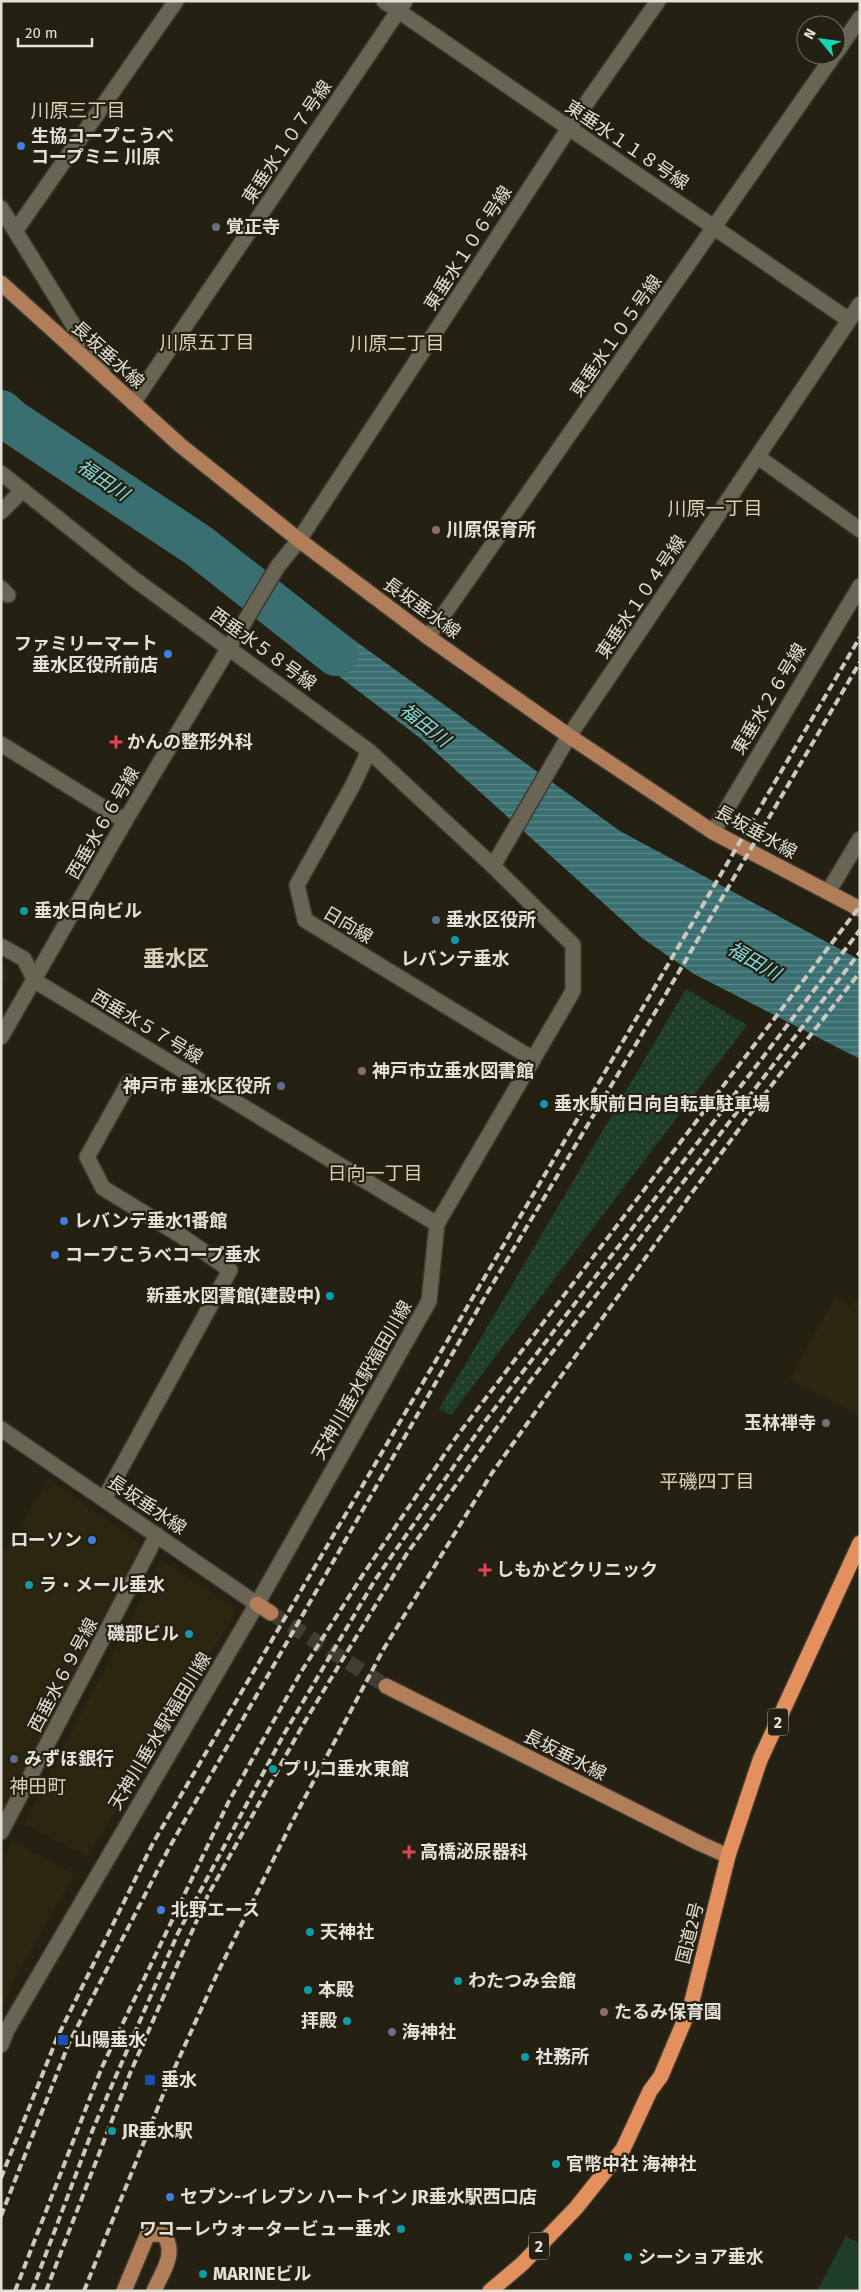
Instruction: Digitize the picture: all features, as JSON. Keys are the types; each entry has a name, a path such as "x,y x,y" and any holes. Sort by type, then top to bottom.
{"highway":[{"name":"国道2号","path":"490,2291 522,2264 576,2208 623,2149 650,2091 661,2076 691,2005 728,1856 760,1760 860,1543"}],"main road":[{"name":"長坂垂水線","path":"1,283 180,445 299,540 428,637 569,736 713,832 860,909"},
{"name":"長坂垂水線","path":"257,1604 271,1613"},
{"name":"長坂垂水線","path":"386,1686 728,1856"},
{"path":"124,2291 147,2236 154,2234 164,2235 169,2243 171,2252 154,2291"}],"street":[{"path":"16,230 176,1"},
{"name":"東垂水１１８号線","path":"384,1 402,6 569,128 849,320"},
{"name":"東垂水１０６号線","path":"239,629 278,566 299,540 569,128 658,1"},
{"name":"東垂水１０７号線","path":"133,403 402,6"},
{"name":"東垂水１０５号線","path":"846,38 860,18"},
{"name":"東垂水１０５号線","path":"428,637 827,65"},
{"path":"1,208 107,379"},
{"name":"東垂水１０４号線","path":"569,736 860,304"},
{"path":"758,457 860,530"},
{"name":"西垂水５８号線","path":"1,473 134,579 369,751 493,866"},
{"path":"1,512 22,490"},
{"name":"東垂水２６号線","path":"713,832 736,790 860,586"},
{"name":"西垂水６６号線","path":"1,1037 125,821 239,629"},
{"path":"493,866 569,736"},
{"path":"1,744 125,821"},
{"name":"日向線","path":"369,751 353,785 297,885 305,920 533,1059"},
{"path":"828,892 860,839"},
{"name":"天神川垂水駅福田川線","path":"1,2045 94,1878 257,1604 429,1300 437,1224 573,991 573,946 493,866"},
{"name":"西垂水５７号線","path":"1,946 24,959 35,980 437,1224"},
{"path":"104,1499 230,1270 180,1235 103,1188 88,1157 129,1082"},
{"name":"長坂垂水線","path":"1,1429 257,1604"},
{"name":"西垂水６９号線","path":"3,1824 158,1535"}],"shaded area":[{"path":"1,961 4,963 8,978 1,990"},
{"path":"860,1293 860,1416 789,1380 835,1297 852,1307"},
{"path":"49,1479 145,1547 5,1809 1,1807 1,1557"},
{"path":"161,1560 237,1610 87,1857 24,1824"},
{"path":"13,1840 74,1875 17,1975 1,2009 1,1864"}],"green space":[{"path":"686,989 747,1025 451,1415 439,1409"},
{"path":"846,2236 860,2244 860,2291 817,2291"}],"water":[{"path":"298,600 620,831 860,960 860,1059 694,974 642,938 420,738 281,632"}],"waterway":[{"name":"福田川","path":"1,412 11,421 199,546 336,654"}],"tunnel":[{"path":"271,1613 386,1686"}],"railway":[{"path":"1,2178 57,2038 153,1843 860,637"},
{"path":"1,2216 69,2043 169,1848 486,1295 663,999 860,662"},
{"path":"15,2291 102,2067 229,1801 301,1672 364,1573 457,1436 860,906"},
{"path":"32,2291 93,2129 178,1933 284,1734 375,1580 486,1420 860,930"},
{"path":"46,2291 131,2071 208,1895 304,1723 406,1555 528,1384 860,952"},
{"path":"84,2291 167,2085 217,1974 292,1822 383,1650 492,1473 691,1194 777,1078 860,972"}],"place":[{"name":"生協コープこうべ コープミニ 川原","path":"21,146"},
{"name":"覚正寺","path":"216,227"},
{"name":"川原保育所","path":"436,530"},
{"name":"ファミリーマート 垂水区役所前店","path":"168,654"},
{"name":"かんの整形外科","path":"116,742"},
{"name":"垂水日向ビル","path":"24,911"},
{"name":"垂水区役所","path":"436,920"},
{"name":"レバンテ垂水","path":"455,940"},
{"name":"神戸市立垂水図書館","path":"362,1071"},
{"name":"神戸市 垂水区役所","path":"281,1086"},
{"name":"垂水駅前日向自転車駐車場","path":"544,1104"},
{"name":"レバンテ垂水1番館","path":"64,1221"},
{"name":"コープこうべコープ垂水","path":"55,1255"},
{"name":"新垂水図書館(建設中)","path":"330,1296"},
{"name":"玉林禅寺","path":"826,1423"},
{"name":"ローソン","path":"92,1540"},
{"name":"しもかどクリニック","path":"485,1570"},
{"name":"ラ・メール垂水","path":"29,1585"},
{"name":"磯部ビル","path":"189,1634"},
{"name":"みずほ銀行","path":"14,1759"},
{"name":"プリコ垂水東館","path":"273,1769"},
{"name":"高橋泌尿器科","path":"409,1852"},
{"name":"北野エース","path":"161,1910"},
{"name":"天神社","path":"310,1932"},
{"name":"わたつみ会館","path":"458,1981"},
{"name":"本殿","path":"308,1990"},
{"name":"たるみ保育園","path":"604,2012"},
{"name":"拝殿","path":"347,2021"},
{"name":"海神社","path":"392,2032"},
{"name":"山陽垂水","path":"63,2040"},
{"name":"社務所","path":"525,2057"},
{"name":"垂水","path":"150,2080"},
{"name":"JR垂水駅","path":"112,2131"},
{"name":"官幣中社 海神社","path":"556,2164"},
{"name":"セブン-イレブン ハートイン JR垂水駅西口店","path":"170,2197"},
{"name":"ワコーレウォータービュー垂水","path":"401,2229"},
{"name":"シーショア垂水","path":"628,2257"},
{"name":"MARINEビル","path":"203,2274"}],"district":[{"name":"川原三丁目","path":"78,110"},
{"name":"川原五丁目","path":"207,342"},
{"name":"川原二丁目","path":"397,343"},
{"name":"川原一丁目","path":"715,508"},
{"name":"垂水区","path":"176,958"},
{"name":"日向一丁目","path":"375,1173"},
{"name":"平磯四丁目","path":"707,1481"},
{"name":"神田町","path":"38,1786"}]}
